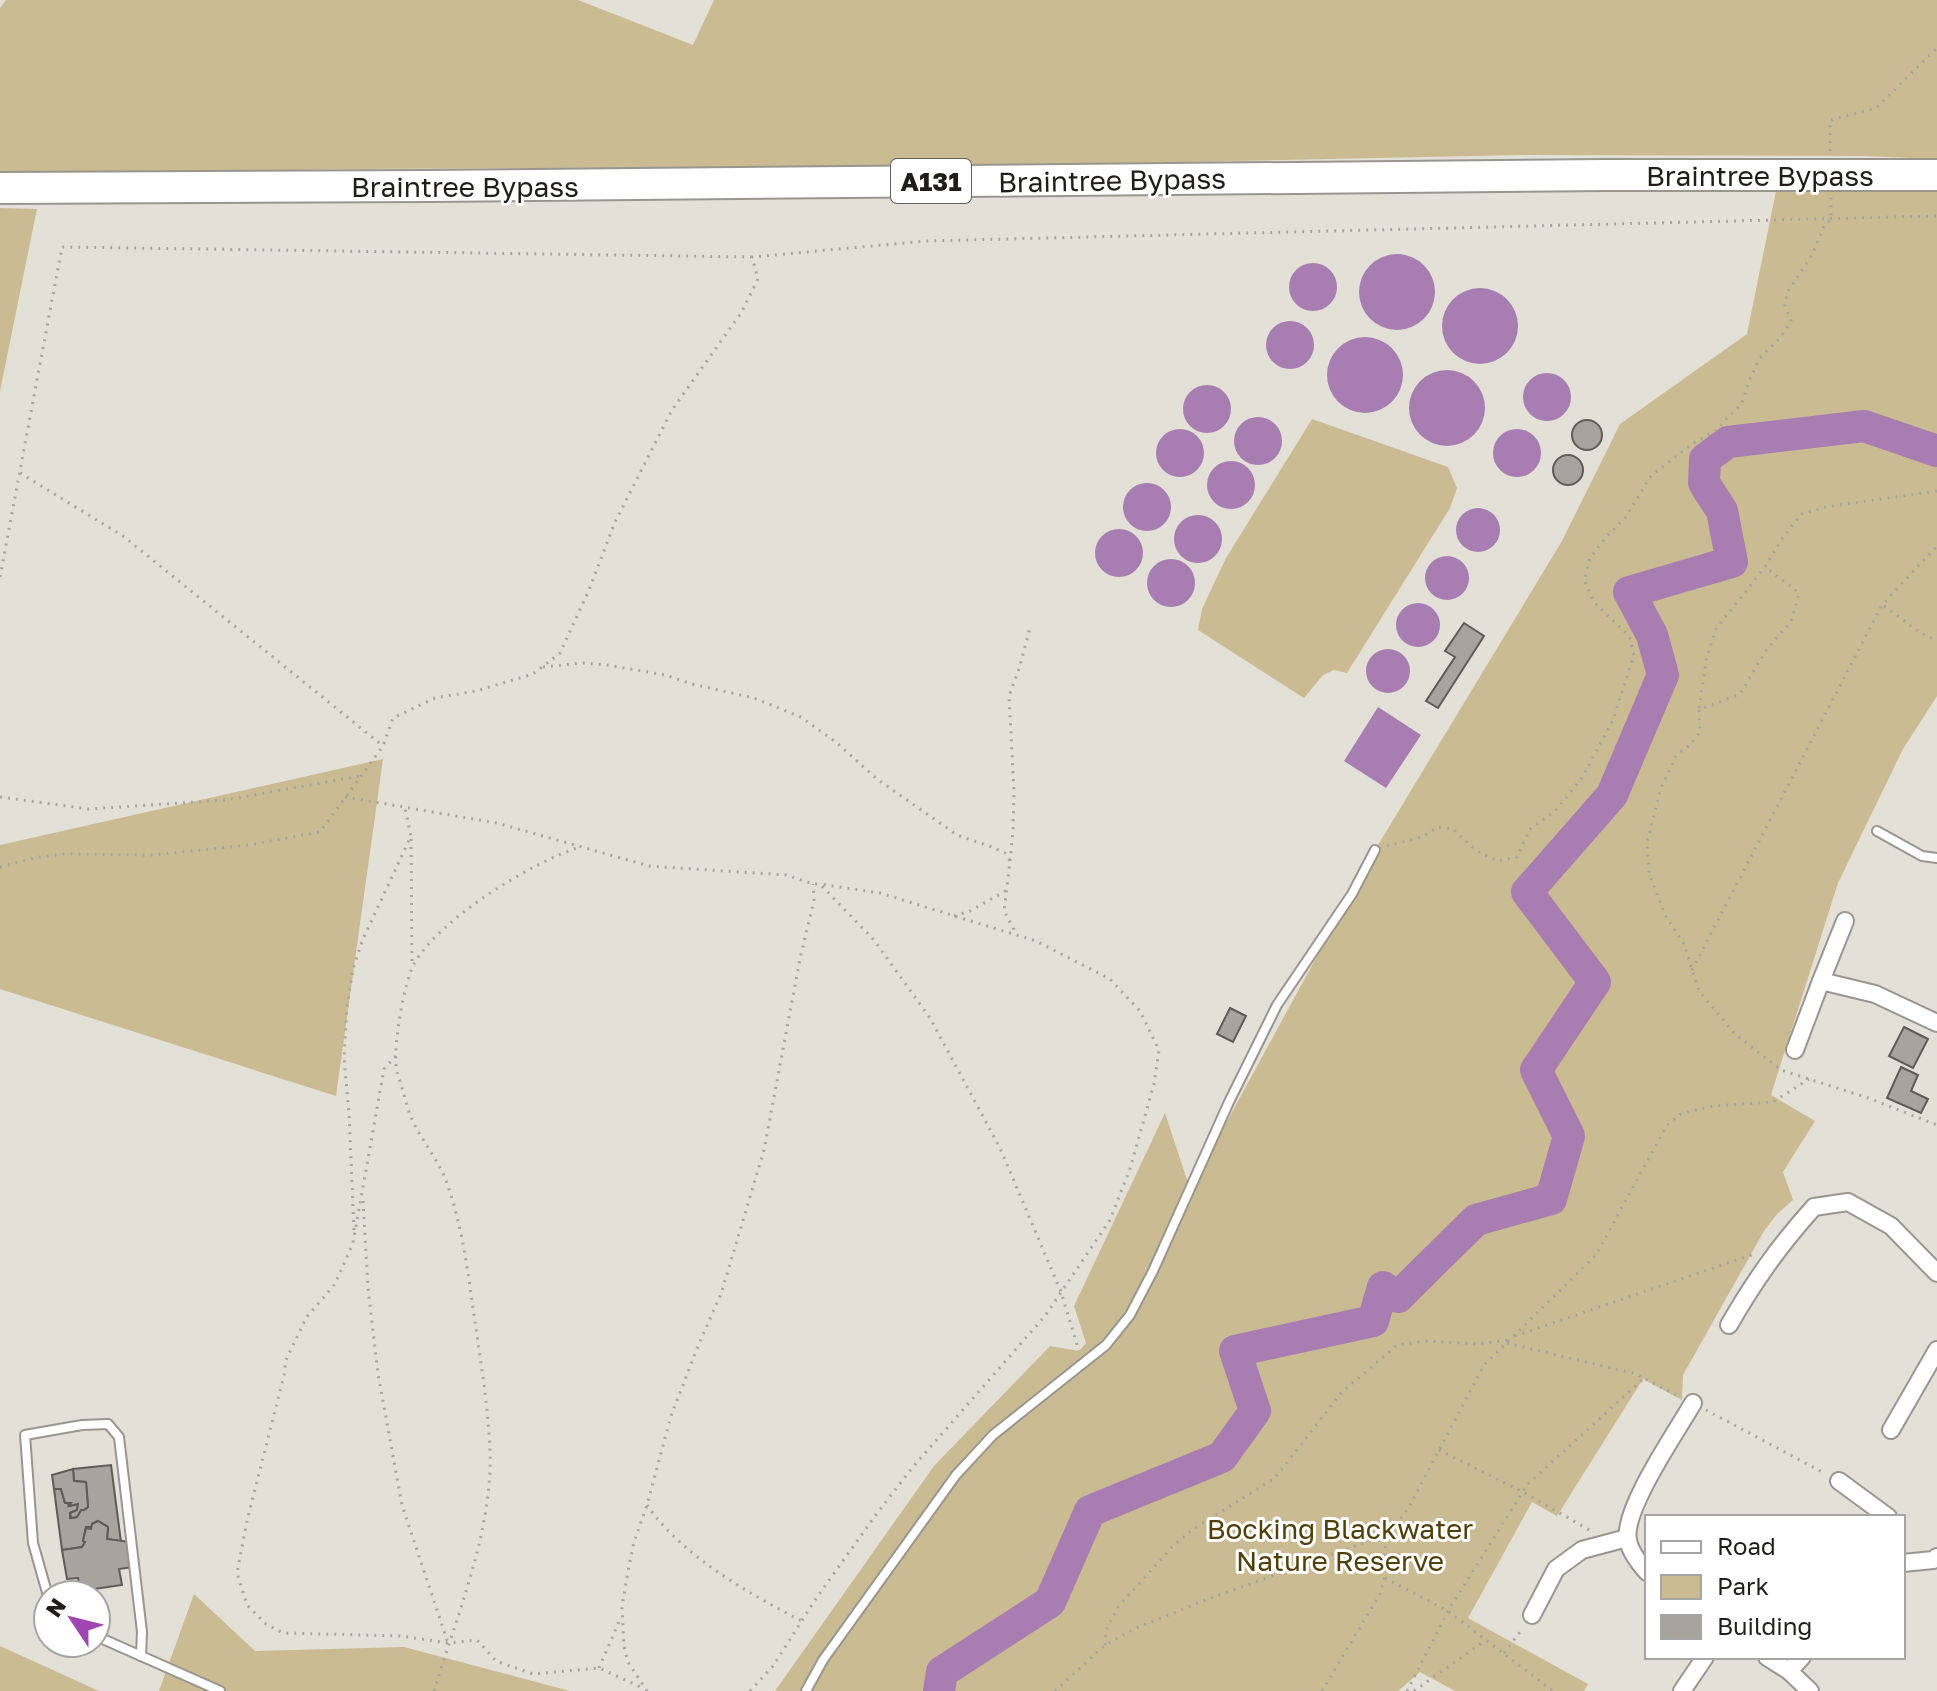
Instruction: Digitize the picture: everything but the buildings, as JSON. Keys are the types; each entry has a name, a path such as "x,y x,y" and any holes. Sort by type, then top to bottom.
{"highway":[{"name":"Braintree Bypass","path":"0,188 1381,176 1937,175"}],"street":[{"path":"1795,1050 1845,921"},
{"path":"1821,981 1875,994 1937,1023"},
{"path":"1729,1325 1780,1246 1814,1207 1848,1202 1891,1226 1934,1263"},
{"path":"1891,1430 1937,1350"},
{"path":"1645,1569 1627,1538 1632,1513 1639,1495 1693,1403"},
{"path":"1839,1481 1885,1515"},
{"path":"1532,1615 1556,1569 1582,1550 1627,1538"},
{"path":"1905,1563 1937,1557"},
{"path":"1682,1691 1704,1659"},
{"path":"1770,1659 1789,1671 1810,1691"},
{"path":"1789,1671 1800,1659"}],"lane":[{"path":"1877,831 1922,856 1937,858"},
{"path":"806,1691 823,1660 956,1475 993,1435 1106,1345 1130,1315 1277,1005 1352,894 1375,850"},
{"path":"43,1579 33,1543 25,1435 82,1425 108,1424 119,1437 142,1632 141,1656"},
{"path":"112,1643 220,1691"}],"path":[{"path":"1375,850 1422,837 1438,827 1453,829 1477,851 1497,861 1517,857 1530,829 1555,811 1582,778 1613,720 1634,655 1629,636 1594,602 1584,580 1590,558 1625,518 1651,476 1692,444 1715,431 1742,403 1760,358 1780,338 1791,321 1785,305 1788,291 1812,255 1824,226 1831,219 1830,120 1876,108 1937,48"},
{"path":"0,577 62,247 752,257 926,241 1937,216"},
{"path":"0,867 64,854 153,855 249,845 320,832 383,746 393,718 435,698 476,691 533,674 543,667 560,653 615,522 672,410 741,313 758,279 752,257"},
{"path":"20,473 123,536 383,746"},
{"path":"1937,491 1826,507 1801,514 1765,567 1716,629 1707,656 1699,710 1700,732 1690,745 1677,754 1661,788 1647,842 1649,873 1665,915 1684,944 1699,991 1735,1034 1781,1070 1868,1098 1937,1125"},
{"path":"1692,970 1882,605 1937,546"},
{"path":"1699,710 1740,694 1767,649 1791,622 1799,593 1765,567"},
{"path":"1882,605 1937,641"},
{"path":"1017,935 1004,911 1014,792 1009,696 1030,628"},
{"path":"543,667 582,663 665,675 754,698 801,717 837,743 877,779 957,835 1005,853 1010,861"},
{"path":"0,797 89,809 226,800 360,776"},
{"path":"345,797 497,823 649,866 786,875 813,884 880,893 1017,935 1036,941 1110,979 1140,1011 1159,1050 1150,1099 1130,1169 1110,1220 1045,1316 912,1468 875,1516 773,1666 750,1691"},
{"path":"405,808 411,836 412,966 397,1026 396,1065 411,1117 448,1184 465,1250 490,1450 490,1490 465,1592 434,1691"},
{"path":"354,1236 344,1058 347,1006 353,969 363,939 411,836"},
{"path":"412,966 430,940 477,904 553,856 580,847"},
{"path":"646,1690 628,1662 624,1647 622,1607 634,1542 671,1416 721,1294 764,1150 814,900 813,884"},
{"path":"820,884 874,940 930,1018 1000,1148 1061,1292 1083,1362"},
{"path":"954,916 970,911 1007,890"},
{"path":"396,1056 384,1069 363,1193 344,1266 335,1284 306,1318 286,1360 237,1573 247,1605 266,1624 283,1633 401,1636 448,1643 477,1640 496,1661 533,1674 599,1668 646,1690"},
{"path":"1055,1691 1105,1645 1136,1628 1385,1535 1409,1507 1484,1365 1596,1255 1667,1125 1682,1113 1692,1110 1773,1102 1809,1079"},
{"path":"363,1193 368,1288 388,1432 402,1505 448,1643"},
{"path":"1105,1645 1106,1630 1118,1607 1174,1545 1192,1530 1275,1478 1341,1393 1397,1345 1426,1341 1478,1344 1509,1340 1780,1246"},
{"path":"1509,1340 1636,1374 1839,1481"},
{"path":"1407,1691 1448,1611 1527,1485 1643,1379"},
{"path":"1439,1450 1610,1541"},
{"path":"647,1505 660,1524 709,1564 751,1594 802,1621"},
{"path":"1322,1691 1380,1594 1385,1578 1385,1535"},
{"path":"1385,1578 1448,1611 1553,1691"},
{"path":"599,1668 622,1614"},
{"path":"1504,1653 1532,1615"},
{"path":"1414,1691 1487,1640"}],"green space":[{"path":"6,0 578,0 693,45 714,0 1937,0 1937,159 1520,155 899,168 0,172 0,8"},
{"name":"Bocking Blackwater Nature Reserve","path":"1776,191 1937,192 1937,696 1903,749 1838,883 1771,1095 1815,1121 1783,1172 1793,1200 1764,1231 1683,1375 1682,1400 1643,1379 1557,1516 1532,1502 1468,1618 1588,1684 1584,1691 1455,1691 1420,1672 1398,1691 775,1691 934,1466 1050,1346 1079,1351 1086,1343 1074,1306 1165,1113 1190,1189 1375,850 1562,541 1620,424 1747,334"},
{"path":"0,208 37,209 0,391"},
{"path":"1312,419 1448,467 1457,488 1450,508 1347,673 1334,670 1323,675 1304,698 1198,630 1202,609 1226,558"},
{"path":"383,759 336,1096 0,989 0,845"},
{"path":"194,1594 255,1651 404,1647 570,1691 159,1691"},
{"path":"0,1646 99,1691 0,1691"}],"shaded area":[{"path":"1397,254 1412,257 1424,265 1432,277 1435,292 1432,307 1424,319 1412,327 1397,330 1382,327 1370,319 1362,307 1359,292 1362,277 1370,265 1382,257"},
{"path":"1313,263 1330,270 1337,287 1330,304 1313,311 1296,304 1289,287 1296,270"},
{"path":"1480,288 1495,291 1507,299 1515,311 1518,326 1515,341 1507,353 1495,361 1480,364 1465,361 1453,353 1445,341 1442,326 1445,311 1453,299 1465,291"},
{"path":"1290,321 1307,328 1314,345 1307,362 1290,369 1273,362 1266,345 1273,328"},
{"path":"1365,337 1380,340 1392,348 1400,360 1403,375 1400,390 1392,402 1380,410 1365,413 1350,410 1338,402 1330,390 1327,375 1330,360 1338,348 1350,340"},
{"path":"1447,370 1462,373 1474,381 1482,393 1485,408 1482,423 1474,435 1462,443 1447,446 1432,443 1420,435 1412,423 1409,408 1412,393 1420,381 1432,373"},
{"path":"1547,373 1564,380 1571,397 1564,414 1547,421 1530,414 1523,397 1530,380"},
{"path":"1207,385 1224,392 1231,409 1224,426 1207,433 1190,426 1183,409 1190,392"},
{"path":"1258,417 1275,424 1282,441 1275,458 1258,465 1241,458 1234,441 1241,424"},
{"path":"1180,429 1197,436 1204,453 1197,470 1180,477 1163,470 1156,453 1163,436"},
{"path":"1517,429 1534,436 1541,453 1534,470 1517,477 1500,470 1493,453 1500,436"},
{"path":"1231,461 1248,468 1255,485 1248,502 1231,509 1214,502 1207,485 1214,468"},
{"path":"1147,483 1164,490 1171,507 1164,524 1147,531 1130,524 1123,507 1130,490"},
{"path":"1478,508 1493,515 1500,530 1493,545 1478,552 1463,545 1456,530 1463,515"},
{"path":"1198,515 1215,522 1222,539 1215,556 1198,563 1181,556 1174,539 1181,522"},
{"path":"1119,529 1136,536 1143,553 1136,570 1119,577 1102,570 1095,553 1102,536"},
{"path":"1447,556 1462,563 1469,578 1462,593 1447,600 1432,593 1425,578 1432,563"},
{"path":"1171,559 1188,566 1195,583 1188,600 1171,607 1154,600 1147,583 1154,566"},
{"path":"1418,603 1433,610 1440,625 1433,640 1418,647 1403,640 1396,625 1403,610"},
{"path":"1388,649 1403,656 1410,671 1403,686 1388,693 1373,686 1366,671 1373,656"},
{"path":"1378,707 1421,735 1386,788 1344,761"}],"waterway":[{"path":"939,1691 942,1672 1050,1602 1090,1511 1222,1457 1255,1411 1235,1351 1373,1321 1383,1287 1398,1297 1476,1220 1551,1199 1569,1136 1536,1070 1595,982 1527,892 1612,795 1663,675 1652,635 1629,592 1732,562 1722,511 1704,483 1705,459 1728,442 1864,426 1937,451"}]}
